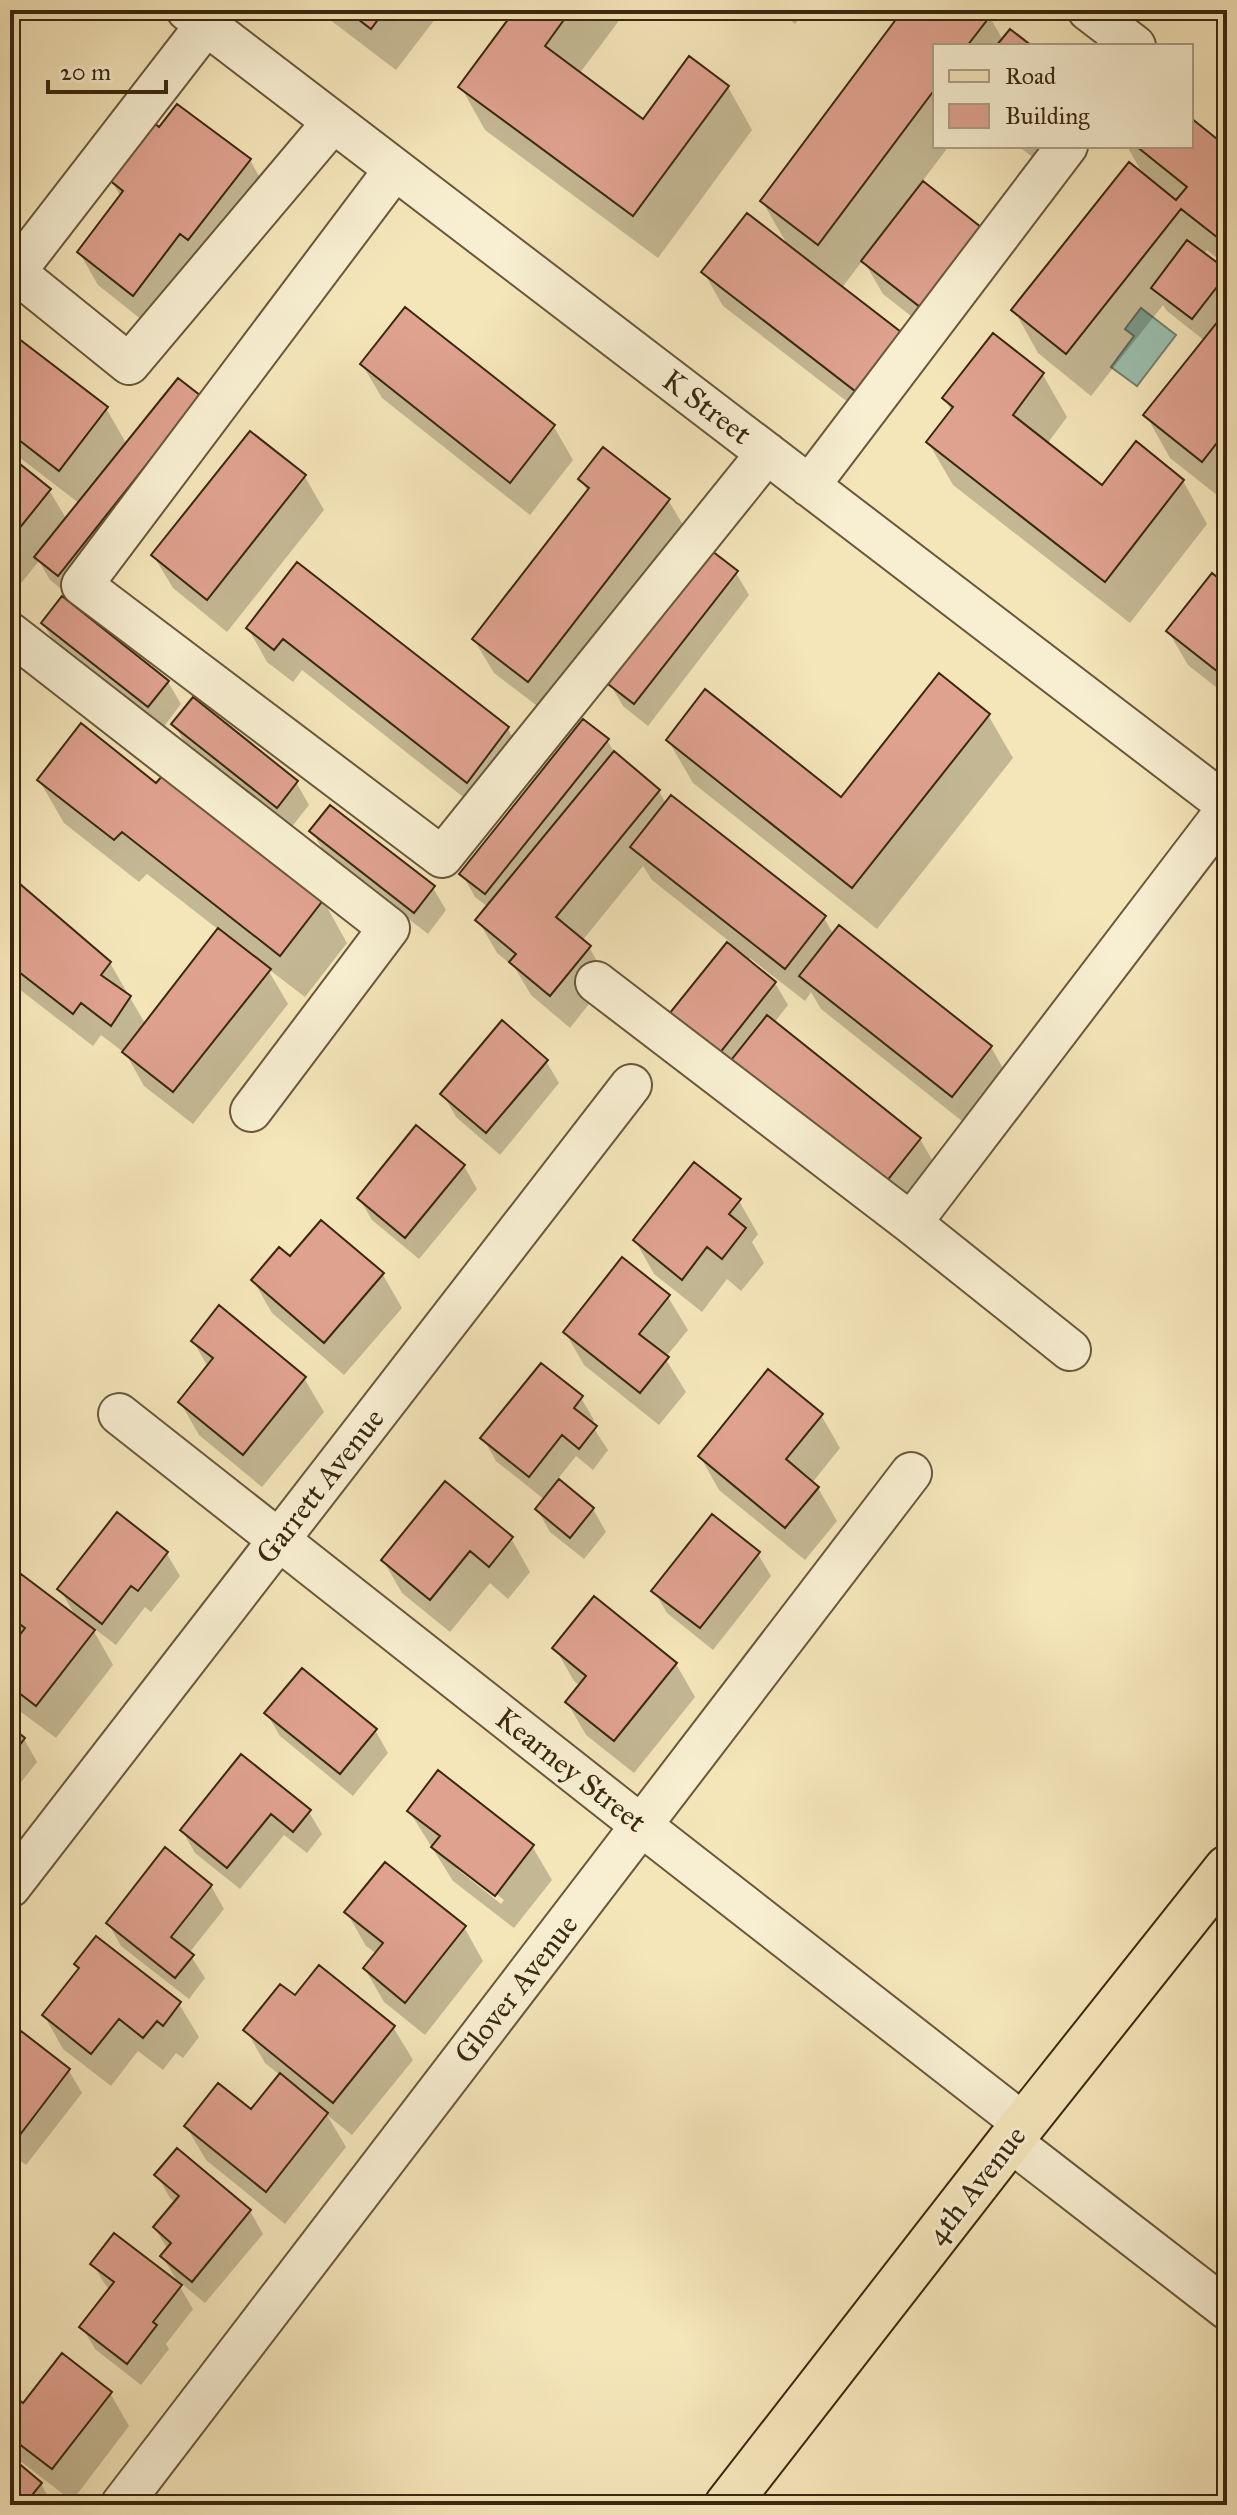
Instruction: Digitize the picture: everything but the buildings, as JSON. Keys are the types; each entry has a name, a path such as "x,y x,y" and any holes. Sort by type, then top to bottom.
{"main road":[{"name":"4th Avenue","path":"727,2505 1227,1868"}],"street":[{"path":"1088,10 1132,44"},
{"path":"196,17 15,272 129,364 333,122"},
{"name":"K Street","path":"196,17 1227,807"},
{"path":"809,486 1065,148"},
{"path":"395,169 82,585 442,857 767,453"},
{"path":"10,633 389,928 251,1111"},
{"path":"911,1223 1227,807"},
{"path":"596,982 911,1223 1070,1350"},
{"name":"Garrett Avenue","path":"10,1887 631,1085"},
{"name":"Kearney Street","path":"119,1414 642,1826 1227,2309"},
{"name":"Glover Avenue","path":"121,2505 911,1473"}],"shaded area":[{"path":"1141,308 1176,335 1137,386 1111,367 1134,336 1125,329"}]}
